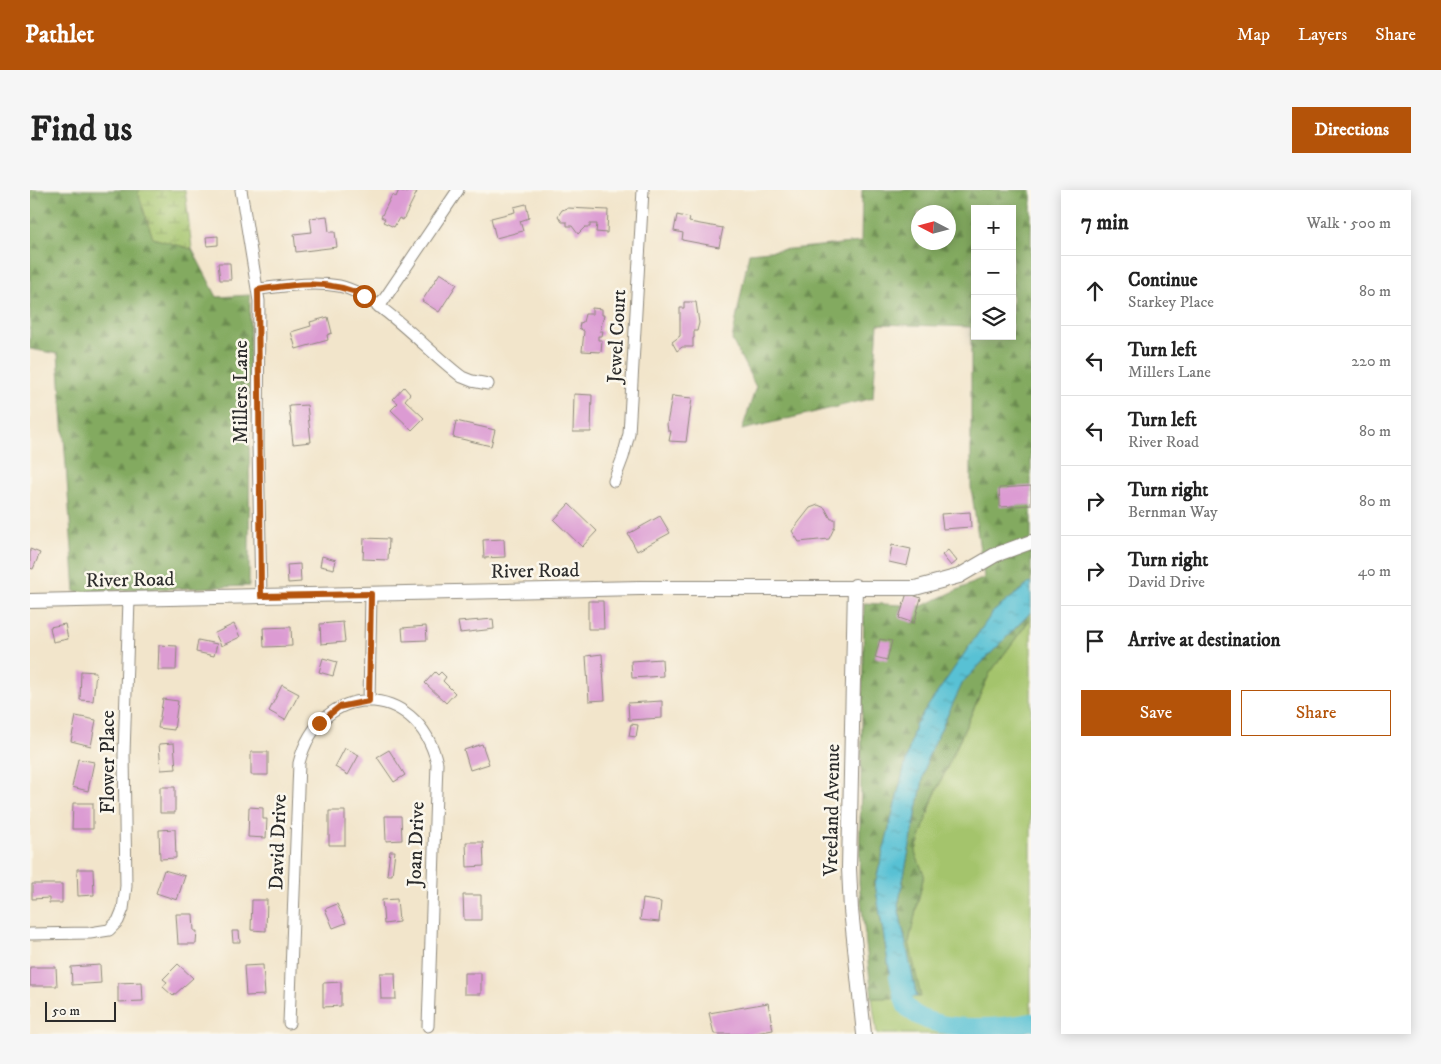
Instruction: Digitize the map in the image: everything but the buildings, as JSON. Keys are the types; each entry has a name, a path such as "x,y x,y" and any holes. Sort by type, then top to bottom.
{"street":[{"name":"Millers Lane","path":"241,190 258,290 261,596"},
{"path":"379,307 458,190"},
{"name":"Jewel Court","path":"614,481 629,434 642,190"},
{"path":"258,290 285,286 327,284 352,290 379,307 457,373 472,381 488,384"},
{"name":"River Road","path":"30,601 640,588 854,586 915,588 946,581 970,571 1007,549 1031,542"},
{"name":"Vreeland Avenue","path":"854,586 849,868 851,910 864,1034"},
{"path":"369,701 371,594"},
{"name":"Flower Place","path":"30,934 90,933 109,930 116,923 124,909 126,886 124,754 130,599"},
{"name":"David Drive","path":"289,1023 299,763 312,734 324,718 345,704 369,701"},
{"name":"Joan Drive","path":"369,701 396,708 412,718 428,739 437,763 428,1026"}],"green space":[{"path":"30,190 140,190 139,193 153,238 192,249 217,297 250,295 249,586 75,592 58,354 30,349"},
{"path":"140,190 185,190 192,249 153,238 138,193"},
{"path":"862,190 1031,190 1031,582 993,612 915,725 875,884 894,998 872,998 859,883 864,603 922,606 984,578 971,487 971,340 1016,340 1016,205 971,205 971,327 878,324 873,398 742,430 756,387 732,340 749,253 861,242"},
{"path":"1031,612 1031,618 990,673 933,798 915,853 924,874 909,942 921,997 917,997 898,906 927,759 963,682"},
{"path":"1031,618 1031,1028 1023,1034 877,1034 872,998 920,996 909,942 924,875 915,853 933,799 990,673"}],"water":[{"path":"1031,582 1031,612 963,682 927,759 898,906 917,997 894,998 875,884 915,725 993,612"}],"waterway":[{"path":"898,976 906,1006 917,1015 930,1021 964,1027 1000,1026 1031,1022"}],"route":[{"path":"319,723 328,714 345,704 369,701 371,594 261,596 258,445 258,290 285,286 327,284 340,286 364,296"}]}
